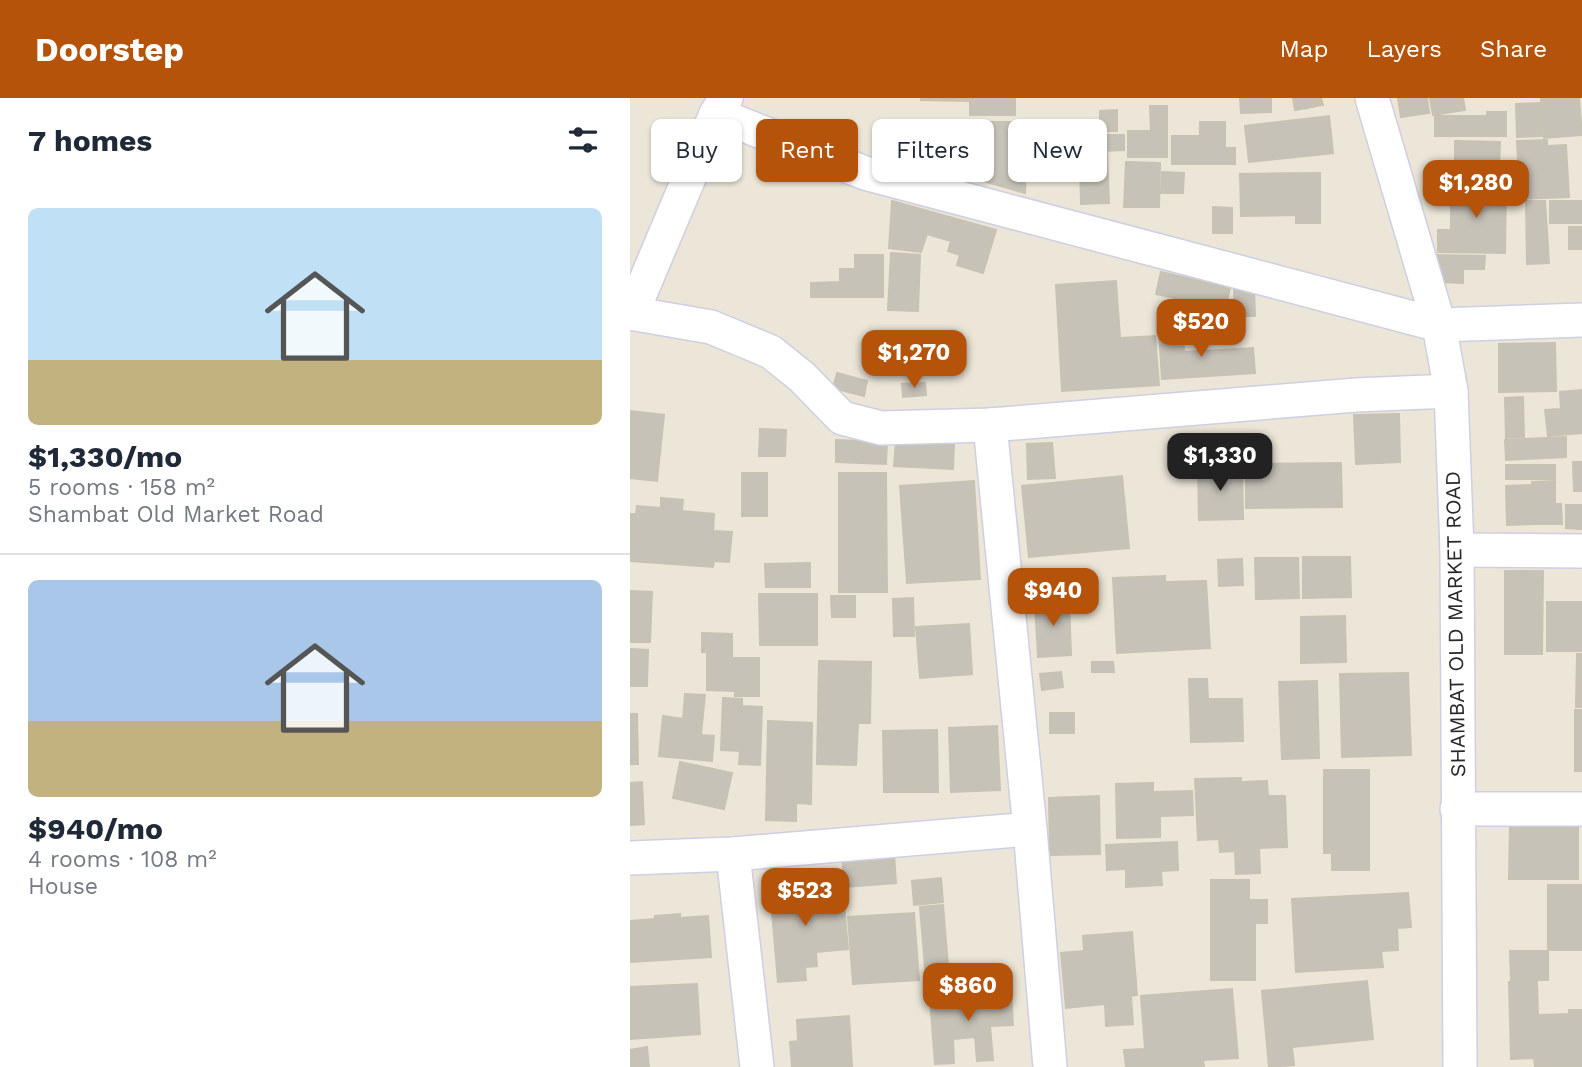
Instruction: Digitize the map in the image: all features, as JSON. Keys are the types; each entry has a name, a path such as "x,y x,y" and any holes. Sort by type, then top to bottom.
{"street":[{"name":"SHAMBAT OLD MARKET ROAD","path":"1372,98 1439,325 1451,391 1457,550 1460,1067"},
{"path":"1451,391 1356,395 990,425 881,428 842,418 802,377 771,352 711,327 631,313 721,106 865,173 1439,325 1582,320"},
{"path":"990,425 1030,829 1050,1067"},
{"path":"1457,550 1582,551"},
{"path":"1457,809 1582,809"},
{"path":"630,858 733,854 1030,829"},
{"path":"733,854 758,1067"}],"building":[{"path":"921,98 1015,98 1015,115 970,115 970,101"},
{"path":"1240,98 1271,98 1271,112 1241,113"},
{"path":"1293,98 1321,98 1323,105 1295,110"},
{"path":"1398,98 1427,98 1429,113 1401,117"},
{"path":"1430,98 1463,98 1465,110 1433,115"},
{"path":"1579,98 1582,135 1544,138 1541,99"},
{"path":"1540,103 1542,136 1517,137 1516,104"},
{"path":"1150,106 1167,106 1167,157 1128,157 1128,131 1151,131"},
{"path":"1117,110 1117,131 1107,131 1107,119 1100,119 1100,111"},
{"path":"1487,112 1506,112 1506,136 1435,136 1435,116 1487,116"},
{"path":"1329,116 1333,153 1249,162 1245,126"},
{"path":"994,122 1008,122 1008,182 1025,182 1025,193 987,182 994,182"},
{"path":"1200,122 1225,122 1225,148 1235,148 1235,164 1172,164 1172,136 1200,136"},
{"path":"1107,135 1124,135 1124,150 1107,151"},
{"path":"1547,140 1547,146 1566,145 1569,197 1520,199 1517,141"},
{"path":"1455,141 1500,142 1499,167 1472,167 1472,180 1440,180 1440,165 1455,165"},
{"path":"1107,152 1109,203 1081,204 1081,182 1107,182"},
{"path":"1126,162 1160,163 1159,207 1124,207"},
{"path":"1162,172 1184,173 1183,193 1161,193"},
{"path":"1320,173 1320,223 1296,223 1296,215 1241,216 1240,174"},
{"path":"1451,184 1506,185 1505,253 1438,252 1438,230 1451,230"},
{"path":"892,201 996,230 983,273 957,265 960,255 948,251 951,241 927,234 921,252 889,248"},
{"path":"1526,201 1545,201 1549,263 1527,264"},
{"path":"1550,201 1582,201 1582,223 1550,223"},
{"path":"1213,207 1232,208 1232,233 1213,233"},
{"path":"1569,227 1582,227 1582,249 1569,249"},
{"path":"891,253 920,255 918,311 888,310"},
{"path":"855,255 883,255 883,297 811,297 811,283 840,282 840,269 855,269"},
{"path":"1436,255 1485,256 1484,269 1463,269 1463,283 1435,282"},
{"path":"1161,272 1230,288 1225,309 1156,294"},
{"path":"1116,281 1120,338 1155,336 1159,385 1062,391 1056,285"},
{"path":"1254,289 1255,316 1235,316 1234,290"},
{"path":"1183,330 1184,352 1253,348 1255,373 1162,379 1159,332"},
{"path":"1555,343 1556,391 1499,392 1499,344"},
{"path":"837,373 867,381 864,396 833,388"},
{"path":"925,383 926,395 903,397 902,384"},
{"path":"1582,390 1582,433 1548,436 1545,410 1561,409 1560,392"},
{"path":"1523,397 1524,437 1506,438 1505,398"},
{"path":"630,411 664,415 657,481 630,478"},
{"path":"1399,414 1400,462 1356,464 1354,415"},
{"path":"760,429 786,430 785,456 759,456"},
{"path":"1185,437 1216,437 1216,452 1185,452"},
{"path":"1566,437 1566,457 1506,460 1505,440"},
{"path":"836,440 887,442 886,464 836,462"},
{"path":"896,441 954,444 953,469 894,466"},
{"path":"1052,443 1055,478 1028,479 1027,444"},
{"path":"1573,462 1582,462 1582,491 1574,491"},
{"path":"1341,463 1342,507 1246,508 1246,464"},
{"path":"1506,465 1555,465 1555,479 1506,479"},
{"path":"1242,466 1243,519 1199,520 1198,467"},
{"path":"742,473 767,473 767,516 742,516"},
{"path":"839,473 886,473 887,592 839,592"},
{"path":"1122,476 1129,548 1029,557 1022,486"},
{"path":"974,481 980,579 907,583 900,486"},
{"path":"1555,481 1555,504 1561,504 1562,524 1533,524 1532,482"},
{"path":"1531,485 1532,524 1507,525 1506,486"},
{"path":"661,498 683,500 682,511 714,514 713,531 732,532 729,562 714,561 713,567 630,561 630,514 636,514 637,506 661,508"},
{"path":"1566,505 1582,505 1582,529 1566,528"},
{"path":"1303,557 1350,557 1351,597 1303,598"},
{"path":"1255,558 1298,558 1299,598 1256,599"},
{"path":"1242,559 1243,585 1219,586 1218,560"},
{"path":"810,563 810,587 766,587 765,564"},
{"path":"1505,571 1543,571 1542,654 1505,654"},
{"path":"1165,576 1165,582 1206,581 1210,648 1117,653 1113,578"},
{"path":"630,591 652,592 650,642 630,642"},
{"path":"759,594 817,594 817,645 760,645"},
{"path":"831,596 855,596 855,617 832,617"},
{"path":"913,598 914,636 894,636 893,599"},
{"path":"1069,600 1071,655 1038,657 1035,602"},
{"path":"1547,602 1582,602 1582,651 1547,651"},
{"path":"1345,616 1346,662 1301,663 1301,617"},
{"path":"969,624 972,674 920,678 916,627"},
{"path":"702,633 732,634 732,658 759,658 759,696 735,696 735,691 707,690 707,652 702,652"},
{"path":"630,649 648,650 647,686 630,686"},
{"path":"1577,654 1582,654 1582,707 1576,707"},
{"path":"819,661 871,662 870,723 858,723 856,765 817,764"},
{"path":"1092,662 1113,662 1114,672 1092,672"},
{"path":"1061,672 1063,687 1042,690 1040,674"},
{"path":"1408,673 1411,755 1342,757 1340,674"},
{"path":"1189,679 1207,679 1208,699 1242,699 1243,741 1191,742"},
{"path":"1317,681 1319,758 1282,759 1279,682"},
{"path":"685,694 705,695 701,735 714,736 712,761 659,756 663,716 683,719"},
{"path":"723,698 742,699 742,706 762,707 760,765 739,764 740,751 721,750"},
{"path":"1575,710 1582,710 1582,771 1575,771"},
{"path":"1050,713 1074,713 1074,733 1050,733"},
{"path":"630,714 637,714 638,764 630,764"},
{"path":"768,721 812,723 811,804 796,803 796,821 766,820"},
{"path":"997,726 1000,790 951,792 949,728"},
{"path":"937,730 938,792 884,792 883,731"},
{"path":"680,762 732,773 724,809 673,798"},
{"path":"1324,770 1369,770 1369,870 1332,870 1332,853 1324,853"},
{"path":"1241,778 1241,782 1267,781 1268,796 1285,796 1287,847 1259,848 1260,873 1236,874 1235,851 1220,852 1219,839 1198,840 1195,779"},
{"path":"642,782 644,824 630,825 630,783"},
{"path":"1153,783 1153,792 1192,791 1193,815 1160,816 1160,837 1117,838 1116,784"},
{"path":"1099,796 1100,854 1050,855 1049,798"},
{"path":"1510,825 1578,826 1578,879 1509,879"},
{"path":"1177,842 1178,870 1161,871 1162,885 1126,887 1126,869 1107,870 1106,845"},
{"path":"894,854 896,883 845,887 842,858"},
{"path":"941,878 943,902 914,905 912,881"},
{"path":"1211,880 1249,880 1249,900 1267,900 1267,923 1255,923 1255,980 1211,980"},
{"path":"820,884 820,890 832,889 834,906 844,905 848,949 816,952 817,966 805,967 806,980 778,982 770,889"},
{"path":"1548,885 1582,885 1582,950 1548,950"},
{"path":"1408,893 1411,927 1397,928 1398,950 1381,951 1383,967 1296,972 1292,899"},
{"path":"943,905 949,977 926,979 920,907"},
{"path":"914,913 919,980 853,984 848,917"},
{"path":"680,914 680,918 708,916 711,957 630,962 630,921"},
{"path":"1132,932 1137,995 1131,996 1133,1024 1106,1026 1105,1004 1066,1008 1061,953 1084,951 1083,936"},
{"path":"1510,951 1548,951 1548,980 1511,980"},
{"path":"1367,981 1373,1039 1292,1047 1294,1065 1269,1067 1262,991"},
{"path":"1509,982 1537,982 1538,1015 1569,1014 1569,1010 1582,1010 1582,1067 1535,1067 1534,1058 1511,1059"},
{"path":"697,984 700,1034 630,1039 630,987"},
{"path":"1232,989 1238,1058 1203,1060 1204,1067 1126,1067 1124,1050 1145,1049 1141,996"},
{"path":"1011,993 1013,1025 990,1026 993,1060 977,1061 975,1037 953,1039 954,1063 935,1064 930,999"},
{"path":"849,1016 852,1067 792,1067 790,1042 798,1041 797,1020"},
{"path":"647,1047 649,1067 630,1067 630,1050"}]}
